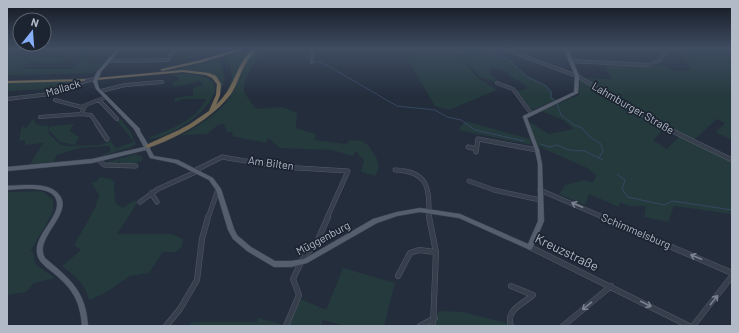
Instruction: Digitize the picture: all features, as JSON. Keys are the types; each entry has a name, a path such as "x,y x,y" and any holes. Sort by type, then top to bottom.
{"highway":[{"path":"7,81 118,75 187,65"},
{"path":"131,76 191,65"},
{"path":"147,147 195,123 211,110 230,91 242,65"},
{"path":"7,81 85,80 183,71 207,74 214,77 219,84 218,95 211,110"}],"main road":[{"path":"95,80 105,65"},
{"path":"530,246 540,225 540,164 537,150 525,118 531,113 574,94 576,91 577,76 572,65"},
{"name":"Müggenburg","path":"95,80 106,97 136,128 147,147 150,156 176,161 211,179 218,189 231,230 240,243 274,264 291,264 301,262 375,221 409,211 430,214"},
{"path":"7,169 98,160 147,147"},
{"path":"7,188 44,188 54,192 57,196 60,203 59,210 40,245 40,256 75,290 82,306 83,325"},
{"name":"Kreuzstraße","path":"430,214 473,221 530,246"}],"street":[{"name":"Lahmburger Straße","path":"546,65 577,76 670,131 699,143 732,160"},
{"path":"639,65 650,65"},
{"name":"Mallack","path":"7,99 50,94 86,81 95,80"},
{"path":"101,91 125,85 162,82"},
{"path":"497,83 513,89 531,113"},
{"path":"55,100 85,106 106,97"},
{"path":"99,100 117,119"},
{"path":"81,114 85,106"},
{"path":"40,117 81,114 91,115 107,139"},
{"path":"468,147 476,150 478,139 537,150"},
{"name":"Am Bilten","path":"140,202 151,193 222,157 281,167 348,171 316,244 304,256 301,262"},
{"path":"98,160 104,165 136,166"},
{"path":"394,170 411,172 423,180 427,187 435,252 435,318 433,326"},
{"path":"469,181 494,190 540,200"},
{"path":"166,326 180,308 197,280 202,239 213,199 218,189"},
{"name":"Schimmelsburg","path":"540,190 732,273"},
{"path":"151,193 157,202"},
{"name":"Kreuzstraße","path":"530,246 689,326"},
{"path":"398,276 410,253 419,250 435,252"},
{"path":"286,326 299,295 293,279 301,262"},
{"path":"693,326 732,276 732,273"},
{"path":"511,286 533,295 511,312 509,319 511,326"},
{"path":"563,326 611,286"},
{"path":"420,326 435,318"}],"green space":[{"path":"7,65 26,65 22,69 73,69 77,65 101,65 93,73 7,75"},
{"path":"196,65 221,65 225,79 220,94 220,83 209,74 195,71 164,72"},
{"path":"230,65 241,65 229,90 232,77"},
{"path":"245,65 254,65 245,80 244,90 256,109 283,107 297,113 296,128 316,134 315,140 346,144 349,140 363,141 369,146 377,159 379,167 375,176 361,172 364,160 359,156 359,153 355,152 353,156 332,150 280,148 268,138 266,143 232,136 233,132 227,132 224,124 218,125 207,134 182,135 208,119 220,109 234,91"},
{"path":"410,65 466,65 478,78 497,90 449,110 435,106"},
{"path":"469,65 515,65 526,76 546,85 552,91 552,97 556,100 532,110 517,91 528,88 505,71 497,68 491,68 491,75 495,77 496,82 480,77"},
{"path":"604,65 655,66 659,65 666,68 682,71 690,69 689,65 732,65 732,140 716,132 725,123 717,119 694,140 671,131 580,76 578,73 580,72 584,78 611,79"},
{"path":"173,74 201,76 213,83 214,94 206,107 192,120 160,137 148,138 173,128 189,119 201,107 206,99 183,99 175,102 174,98 193,95 193,88 203,85 200,81 174,87 172,83 179,79"},
{"path":"580,79 664,129 653,140 667,149 680,136 732,161 732,214 674,206 668,222 644,217 646,206 630,206 620,202 619,207 589,194 585,205 559,194 565,185 584,180 593,183 596,175 589,169 538,146 528,121 549,134 574,129 563,120 541,111 579,95"},
{"path":"81,81 51,93 48,91 49,89 7,91 7,83"},
{"path":"33,119 37,125 48,126 49,134 60,144 67,146 101,145 111,141 116,148 134,142 117,121 121,119 130,131 136,144 131,147 97,157 111,151 109,146 79,148 57,155 54,162 30,164 43,143 25,145 25,140 19,141 22,126 26,128"},
{"path":"465,121 530,139 531,145 458,130"},
{"path":"74,124 70,131 79,137 75,145 60,142 49,130 49,127 52,126"},
{"path":"135,154 143,157 141,161 131,165 119,164 120,161 113,164 106,163"},
{"path":"100,177 112,179 111,181 114,181 115,203 123,208 134,200 138,202 117,234 171,234 183,239 182,247 175,252 163,252 149,273 130,276 105,293 89,300 85,289 79,281 62,266 81,250 74,245 95,208 99,195 91,182 96,182"},
{"path":"7,192 44,192 53,200 53,212 30,252 33,251 35,264 55,278 34,283 26,292 7,295"},
{"path":"343,268 395,283 384,326 346,326 323,320 320,326 288,326 301,299 326,310"},
{"path":"438,312 463,312 506,323 508,326 436,326"},
{"path":"258,318 284,325 189,326 191,322 257,322"}],"waterway":[{"path":"326,65 397,106 435,110 447,117 461,120 475,130 524,141"},
{"path":"514,65 526,76 546,86 551,92 551,98 555,100"},
{"path":"557,104 561,115 574,125 582,128 590,137 601,144 603,151 599,158"},
{"path":"541,144 550,147 557,145 569,150 585,151 599,158"},
{"path":"599,158 603,160"},
{"path":"617,174 625,180 622,189 628,197 664,205 673,201 732,210"}]}
